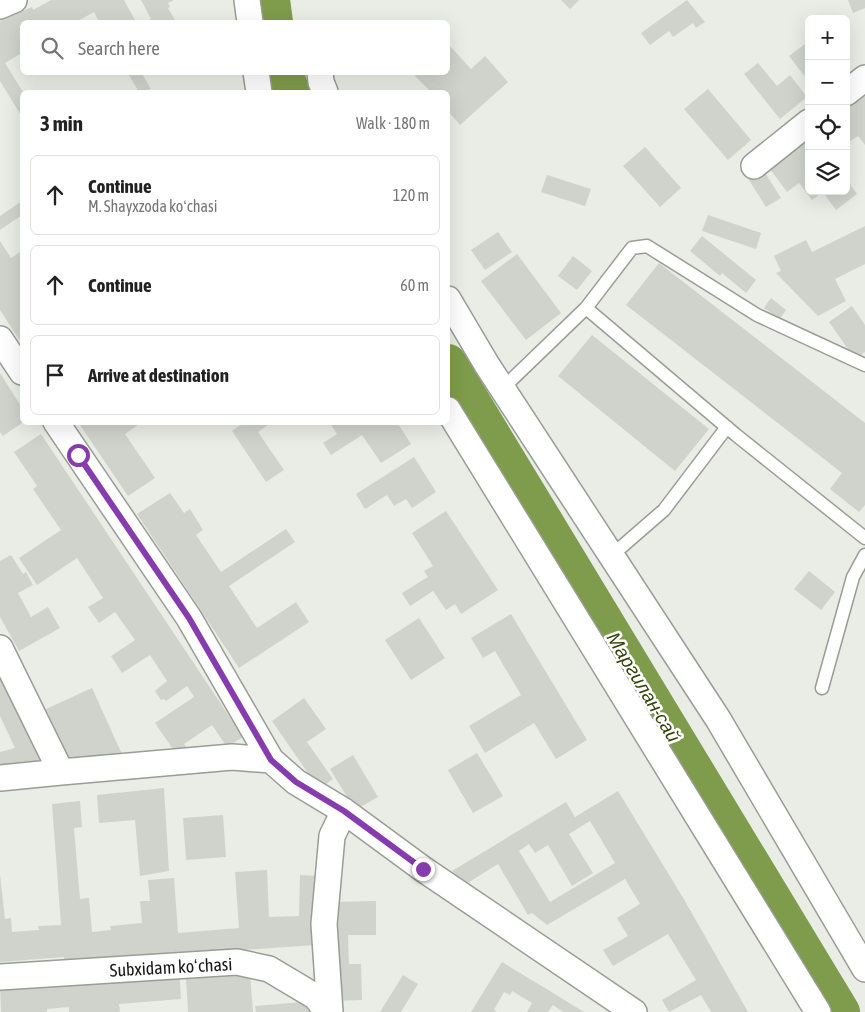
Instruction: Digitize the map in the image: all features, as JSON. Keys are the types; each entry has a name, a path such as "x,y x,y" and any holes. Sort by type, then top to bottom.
{"street":[{"path":"0,6 14,0"},
{"path":"247,0 250,20"},
{"path":"256,75 259,90"},
{"path":"320,75 320,82 324,90"},
{"path":"850,90 865,78"},
{"path":"754,166 805,125"},
{"path":"450,302 611,556 718,719 865,969"},
{"path":"0,339 20,369"},
{"path":"450,413 818,1012"},
{"path":"58,425 189,618 271,760 296,782 344,811 423,869 634,1012"},
{"path":"0,648 61,772"},
{"path":"0,778 232,757 271,760"},
{"path":"328,1012 324,924 332,836 344,811"},
{"name":"Subxidam koʻchasi","path":"0,977 237,962 269,968 316,997 328,1012"}],"lane":[{"path":"504,388 586,308 632,248 647,246 757,315 865,365"},
{"path":"586,308 727,427 865,538"},
{"path":"611,556 664,510 727,427"},
{"path":"822,688 853,577 865,555"}],"building":[{"path":"51,0 124,0 135,20 98,20 94,12 80,20 20,20 20,54 5,63 22,90 20,90 20,114 0,81 0,21 32,7 33,10"},
{"path":"141,0 174,0 168,3 170,7 168,8 175,20 149,20 151,19"},
{"path":"561,0 579,0 570,9"},
{"path":"687,0 705,22 696,28 693,23 673,37 669,31 650,45 641,33"},
{"path":"848,0 865,0 865,8 853,13"},
{"path":"805,44 805,77 789,56"},
{"path":"450,46 471,69 485,56 508,82 460,125 450,113 450,90 429,90 415,76 450,75"},
{"path":"758,63 777,86 790,75 805,94 805,99 780,119 744,74"},
{"path":"129,75 143,75 151,89 138,90"},
{"path":"865,84 865,145 858,136 850,141 850,94"},
{"path":"708,89 751,140 728,160 684,109"},
{"path":"805,131 805,191 799,183 787,192 764,161"},
{"path":"645,147 681,188 660,207 623,166"},
{"path":"762,168 781,198 766,207 747,177"},
{"path":"547,175 591,189 585,206 541,192"},
{"path":"850,184 857,194 836,210 825,195 850,195"},
{"path":"808,195 819,195 812,200"},
{"path":"20,202 20,216 0,230 0,216"},
{"path":"708,215 761,233 756,249 702,231"},
{"path":"865,226 865,264 835,279 846,301 818,316 776,273 781,271 774,256 806,240 812,252"},
{"path":"498,232 512,252 485,270 471,250"},
{"path":"702,236 756,280 746,293 722,273 720,276 690,251"},
{"path":"0,241 11,258 20,252 20,341 0,310"},
{"path":"517,254 561,313 526,340 481,281"},
{"path":"573,256 592,271 577,290 558,276"},
{"path":"659,263 865,423 865,505 859,512 830,489 842,473 626,305"},
{"path":"771,298 786,310 780,319 764,308"},
{"path":"852,306 865,325 865,352 855,359 829,322"},
{"path":"592,335 709,429 675,471 558,376"},
{"path":"0,373 20,405 20,424 3,436 0,432"},
{"path":"80,425 138,425 125,434 155,478 128,496"},
{"path":"241,425 268,425 258,432 284,470 266,482 232,431"},
{"path":"331,425 399,425 411,444 381,463 362,435 331,455 323,443 337,434"},
{"path":"41,434 243,737 227,747 212,725 184,744 189,751 179,758 155,723 194,697 187,686 166,701 164,699 161,700 155,691 167,681 150,655 122,673 111,656 135,640 115,612 99,623 88,607 103,598 77,558 37,585 19,558 61,530 33,489 37,486 14,452"},
{"path":"414,457 436,492 412,508 406,499 394,506 387,495 365,509 356,494"},
{"path":"170,493 184,513 190,509 203,530 196,535 221,572 286,529 295,542 229,586 257,628 296,602 309,622 239,668 137,514"},
{"path":"446,511 498,590 461,614 455,604 446,610 433,591 410,606 402,593 428,577 424,571 433,566 412,533"},
{"path":"11,555 23,574 26,572 33,585 18,593 31,617 48,607 60,628 19,651 0,617 0,561"},
{"path":"809,571 835,592 821,610 794,589"},
{"path":"511,614 587,740 556,759 534,723 485,753 469,726 521,695 495,651 483,658 471,638"},
{"path":"419,618 445,658 411,680 385,640"},
{"path":"0,663 47,759 0,772 0,752 15,748 0,716"},
{"path":"92,688 126,763 73,770 46,709"},
{"path":"304,698 326,729 307,742 333,779 319,789 272,721"},
{"path":"477,753 503,796 473,813 448,770"},
{"path":"353,755 378,797 355,810 330,769"},
{"path":"164,788 169,871 140,876 135,820 99,823 97,795"},
{"path":"618,791 685,901 748,1012 711,1012 701,995 669,1012 662,1000 696,980 668,934 613,966 603,950 628,936 617,918 640,904 625,879 547,925 532,913 528,915 498,864 466,884 452,871 566,802 575,817","holes":["590,821 615,863 550,902 519,851 529,844 535,853 548,845 572,886 593,873 569,834"]},
{"path":"80,801 82,827 74,828 80,899 89,898 92,932 111,930 110,926 142,923 140,901 150,901 148,880 174,878 178,933 239,928 235,872 267,870 269,917 299,916 300,875 319,876 316,945 64,962 64,957 0,962 0,875 5,919 11,918 12,932 39,930 38,926 61,925 52,804"},
{"path":"223,815 226,857 186,860 183,818"},
{"path":"376,901 376,935 348,935 349,964 361,964 362,1000 332,1001 331,902"},
{"path":"502,962 584,1012 563,1012 553,1005 548,1012 527,1012 532,1003 512,991 510,995 504,992 494,1010 497,1012 471,1012"},
{"path":"179,967 181,999 119,1004 120,1012 69,1012 69,1007 47,1009 47,1012 1,1012 0,981"},
{"path":"250,973 253,1012 188,1012 186,978"},
{"path":"403,975 418,984 401,1012 380,1012"},
{"path":"315,1001 316,1012 256,1012 255,1006"}],"waterway":[{"name":"Маргилан-сай","path":"271,0 274,20"},
{"name":"Маргилан-сай","path":"285,75 290,90"},
{"name":"Маргилан-сай","path":"450,366 841,1012"}],"route":[{"path":"78,455 189,618 271,760 296,782 344,811 423,869"}]}
